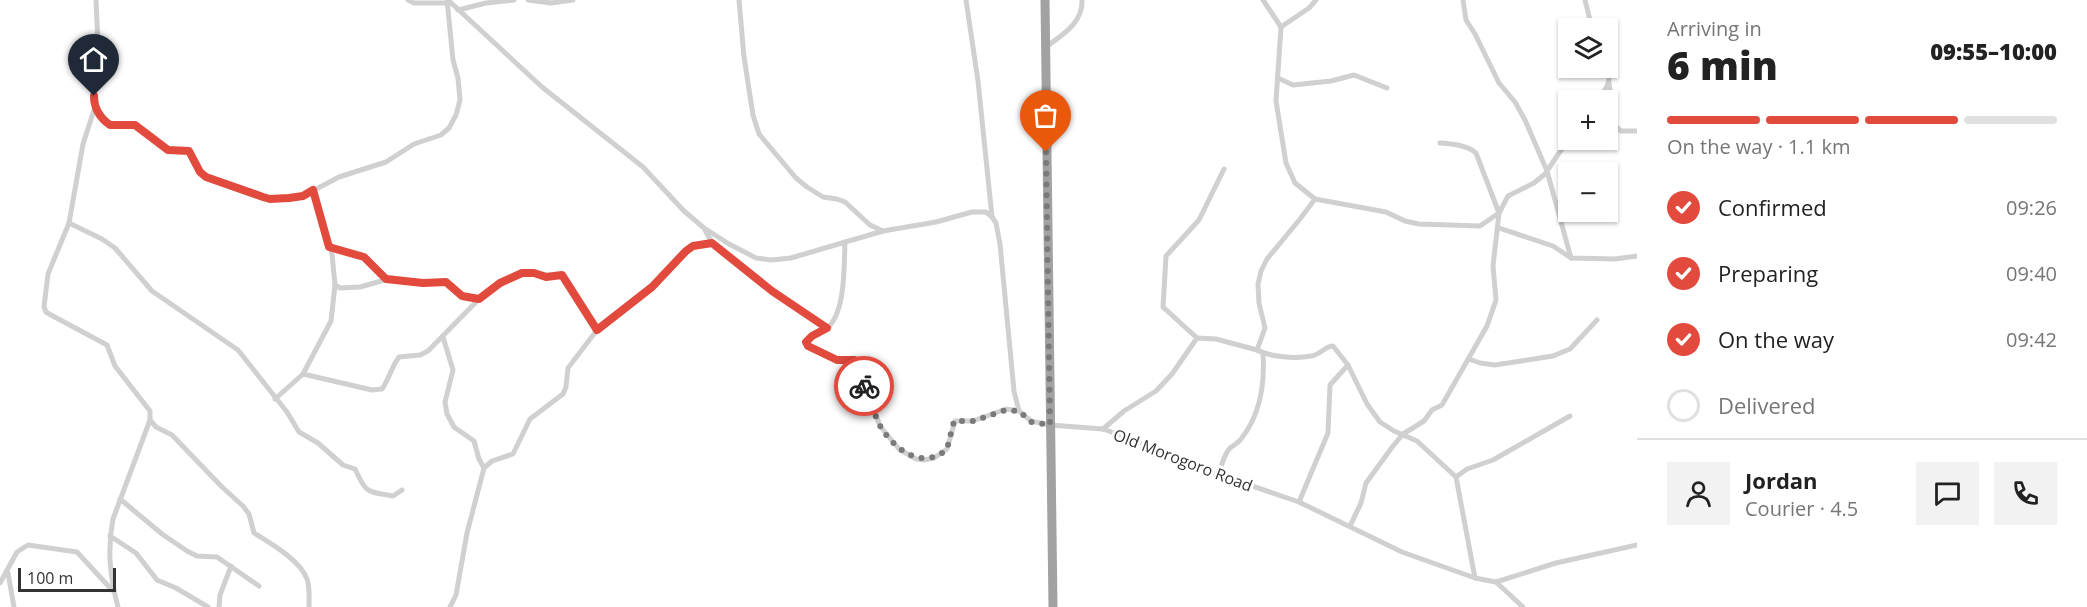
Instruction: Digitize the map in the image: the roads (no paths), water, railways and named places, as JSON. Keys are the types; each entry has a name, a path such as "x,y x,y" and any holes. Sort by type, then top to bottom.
{"highway":[{"path":"1044,0 1053,607"}],"street":[{"path":"96,0 99,66 94,96 95,107 83,144 69,223 48,274 44,307 46,312 107,345 115,366 149,408 150,420 120,499 110,536 109,566 118,607"},
{"path":"408,0 414,3 447,1 542,87 643,167 684,211 704,228 742,252 765,260 791,258 845,242 883,231 936,222 972,212 986,212 996,223 1000,244 1014,391 1019,411 1006,410 973,421 954,421 947,449 934,458 916,459 899,449 883,431 855,360 837,360 808,346 806,342 827,328 834,319 840,303 845,242"},
{"path":"458,10 486,3 514,0"},
{"path":"528,0 550,3 573,0"},
{"path":"739,0 744,57 753,115 759,134 796,178 807,187 824,197 845,202 870,225 883,231"},
{"path":"966,0 978,81 992,217"},
{"path":"1045,48 1076,24 1082,0"},
{"path":"1263,0 1281,27 1276,101 1288,169 1295,183 1315,199 1378,210 1405,221 1430,226 1480,226 1499,213 1508,196 1534,183 1547,171 1561,150"},
{"path":"1281,27 1309,8 1316,0"},
{"path":"1463,0 1468,24 1499,83 1515,102 1525,120 1547,171 1571,258"},
{"path":"1585,0 1590,18"},
{"path":"95,107 110,125 135,125 168,150 189,151 200,172 209,178 270,199 303,196 339,177 386,162 414,144 436,137 449,128 460,100 447,1"},
{"path":"1278,78 1293,85 1331,81 1354,75 1387,88"},
{"path":"1610,78 1615,126 1621,131 1637,131"},
{"path":"1604,90 1609,83"},
{"path":"1350,526 1361,503 1366,483 1403,434 1418,425 1432,410 1440,407 1487,326 1496,300 1493,266 1499,213 1476,153 1458,145 1440,143"},
{"path":"1224,169 1199,220 1168,251 1164,263 1163,307 1197,338 1216,339 1276,356 1311,356 1331,345 1348,365 1376,418 1386,427 1417,441 1456,477 1475,578"},
{"path":"275,399 303,374 332,321 335,285 329,247 313,190"},
{"path":"1218,474 1229,449 1243,437 1262,398 1264,370 1260,351 1266,328 1259,303 1258,284 1261,271 1267,259 1315,199"},
{"path":"69,223 115,248 152,291 237,350 287,412 299,432 318,444 343,465 355,470 364,489 393,496 402,490"},
{"path":"704,228 712,243 772,291 827,328"},
{"path":"1499,228 1553,246 1571,258 1615,259 1637,256"},
{"path":"450,607 456,595 467,532 484,468 492,461 513,454 530,419 563,394 567,387 568,368 597,330 652,287 686,251 693,246 712,243"},
{"path":"329,247 364,257 386,279"},
{"path":"303,374 372,390 382,389 390,369 399,357 424,354 479,299 500,283 522,273 534,273 546,277 562,275 597,330"},
{"path":"335,285 340,288 360,287 386,279 423,283 446,282 462,296 479,299"},
{"path":"1469,359 1495,365 1553,356 1570,349 1597,320"},
{"path":"443,337 453,370 445,402 447,414 454,427 474,441 484,468"},
{"path":"1103,429 1124,411 1156,391 1172,374 1197,338"},
{"path":"1299,502 1328,433 1330,385 1348,365"},
{"name":"Old Morogoro Road","path":"1019,411 1031,422 1103,429 1218,474 1299,502 1402,552 1475,578 1496,582 1556,563 1637,545"},
{"path":"1456,477 1472,466 1493,460 1570,416"},
{"path":"150,420 156,427 176,439 243,506 249,514 254,533 279,549 303,571 309,586 309,607"},
{"path":"120,499 187,551 197,556 217,556 259,586"},
{"path":"110,536 136,553 158,580 208,607"},
{"path":"0,583 17,552 25,546 77,552 113,591"},
{"path":"219,607 220,595 231,566"},
{"path":"7,572 14,607"},
{"path":"1496,582 1523,607"}]}
